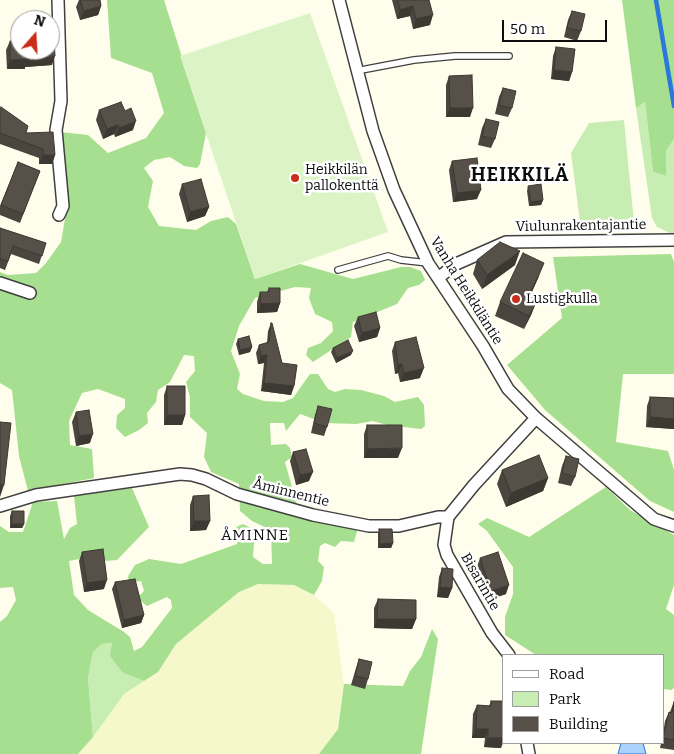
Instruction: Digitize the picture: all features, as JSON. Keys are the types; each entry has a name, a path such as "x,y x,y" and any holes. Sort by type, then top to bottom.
{"street":[{"path":"58,0 60,101 56,130 63,206 59,216"},
{"name":"Vanha Heikkiläntie","path":"339,0 373,131 394,190 428,263 508,389 536,418 654,519 674,526"},
{"name":"Viulunrakentajantie","path":"438,278 456,264 506,242 674,240"},
{"path":"0,284 30,293"},
{"path":"448,517 474,485 536,418"},
{"name":"Åminnentie","path":"0,506 36,495 180,474 206,479 237,494 313,515 369,526 399,526 438,517 448,517"},
{"name":"Bisarintie","path":"448,517 444,539 447,555 492,633 508,654"}],"lane":[{"path":"356,71 414,60 455,56 509,56"},
{"path":"338,270 388,256 401,260 428,263"}],"green space":[{"path":"107,0 164,0 206,133 200,164 197,168 184,166 170,157 154,160 144,168 153,181 148,207 159,226 196,230 211,221 228,217 236,224 255,279 300,264 353,279 401,267 410,267 421,271 425,280 419,285 408,288 397,304 353,322 351,337 313,362 306,355 308,348 321,343 333,331 332,322 315,314 309,298 311,288 295,287 255,298 239,326 231,351 240,374 237,389 243,394 264,401 283,402 293,398 310,374 318,374 328,389 335,392 345,389 361,390 384,396 395,402 418,397 424,405 425,426 421,429 387,425 373,421 356,424 325,423 300,414 286,431 284,423 270,423 271,445 286,444 290,448 292,457 285,462 297,505 358,528 354,542 341,541 335,547 325,543 320,546 318,561 324,567 322,581 314,595 294,585 258,584 239,592 176,644 158,672 144,681 123,673 110,656 112,643 102,644 93,652 88,678 93,737 78,754 0,754 0,622 7,616 16,600 13,587 0,588 0,526 9,532 23,532 33,502 57,501 64,539 70,528 77,524 74,496 132,488 149,527 117,560 106,561 99,555 69,561 74,595 88,610 130,637 134,651 142,647 172,608 171,600 167,597 147,606 137,598 144,591 141,581 129,583 128,576 135,565 149,559 181,564 237,544 236,527 243,524 255,530 253,557 263,564 272,564 271,530 252,521 240,511 239,484 211,472 204,457 207,433 190,417 190,397 186,382 195,371 194,356 184,355 170,382 158,390 156,402 147,413 148,423 125,437 116,428 117,415 125,408 125,399 98,389 82,393 69,421 70,445 92,449 94,478 28,491 19,456 12,390 0,383 0,272 8,275 36,273 46,263 61,242 67,207 60,132 88,135 108,153 146,138 164,113 152,73 111,58"},
{"path":"622,0 674,0 674,139 666,151 666,176 653,172 645,102 636,108"},
{"name":"Heikkilän pallokenttä","path":"310,13 388,232 255,279 180,56"},
{"path":"645,102 653,172 665,176 666,151 674,139 674,235 657,227 652,218 636,108"},
{"path":"624,120 634,223 629,228 581,229 571,153 589,123"},
{"path":"671,254 674,262 674,374 623,374 616,442 668,451 674,470 674,512 650,501 545,410 507,365 562,318 553,257"},
{"path":"606,487 630,510 674,535 674,585 666,609 674,615 674,688 671,690 664,689 664,654 534,654 505,635 505,617 513,594 513,567 487,531 478,524 487,518 529,537"},
{"path":"258,584 294,585 314,595 334,613 344,684 338,729 319,754 78,754 124,694 158,672 176,644 239,592"},
{"path":"432,629 438,639 421,754 319,754 338,729 344,684 403,686 410,671 421,657"},
{"path":"113,643 123,673 144,681 124,694 93,737 88,678 93,652 102,644"}],"water":[{"path":"621,744 643,744 646,754 618,754"}],"building":[{"path":"80,0 100,0 101,6 84,11"},
{"path":"398,0 429,0 433,15 416,19 413,6 400,10"},
{"path":"572,11 585,14 581,31 567,28"},
{"path":"556,47 575,49 572,72 554,70"},
{"path":"472,75 473,108 450,108 449,76"},
{"path":"503,88 516,91 512,108 499,105"},
{"path":"121,102 125,111 131,108 136,121 119,128 118,125 107,129 99,110"},
{"path":"1,107 28,126 26,133 53,132 55,155 43,155 43,149 0,133"},
{"path":"486,119 499,122 495,139 482,136"},
{"path":"477,158 481,190 457,193 452,161"},
{"path":"18,162 40,171 23,214 1,205"},
{"path":"201,179 209,207 190,212 182,184"},
{"path":"541,184 543,200 531,202 528,186"},
{"path":"0,228 46,243 42,256 13,246 8,261 0,259"},
{"path":"500,242 520,251 487,275 477,260"},
{"path":"523,253 544,263 529,296 537,300 529,316 500,302"},
{"path":"269,288 280,288 280,303 261,304 260,292 269,292"},
{"path":"376,312 380,328 362,333 358,317"},
{"path":"271,323 282,363 297,365 294,386 264,383 267,355 261,356 259,345 269,342"},
{"path":"249,336 252,347 240,350 238,339"},
{"path":"416,337 424,368 404,373 402,364 398,365 395,342"},
{"path":"348,340 353,351 337,358 333,348"},
{"path":"167,386 185,386 185,415 167,415"},
{"path":"650,397 674,398 674,419 650,417"},
{"path":"318,406 332,409 327,427 314,423"},
{"path":"89,410 93,434 79,436 76,412"},
{"path":"0,422 11,423 4,485 0,484"},
{"path":"367,425 402,425 402,448 367,449"},
{"path":"306,449 313,472 300,475 293,452"},
{"path":"539,455 548,478 511,493 502,470"},
{"path":"566,456 579,459 575,477 562,473"},
{"path":"209,495 210,521 194,521 193,496"},
{"path":"12,511 24,511 24,524 12,524"},
{"path":"379,529 392,529 393,543 380,544"},
{"path":"103,549 107,580 87,583 82,552"},
{"path":"498,552 509,585 491,591 480,558"},
{"path":"442,568 453,569 452,588 440,587"},
{"path":"135,579 144,615 124,620 115,582"},
{"path":"378,599 416,600 416,619 377,619"},
{"path":"359,659 372,662 368,679 355,676"},
{"path":"491,701 502,701 502,738 488,738 488,729 476,729 477,705 491,706"},
{"path":"674,702 674,740 664,738 669,712 672,713"}],"waterway":[{"path":"656,0 674,106"}],"place":[{"name":"Heikkilän pallokenttä","path":"295,178"},
{"name":"Lustigkulla","path":"516,299"}],"district":[{"name":"HEIKKILÄ","path":"520,176"},
{"name":"ÅMINNE","path":"255,536"}]}
